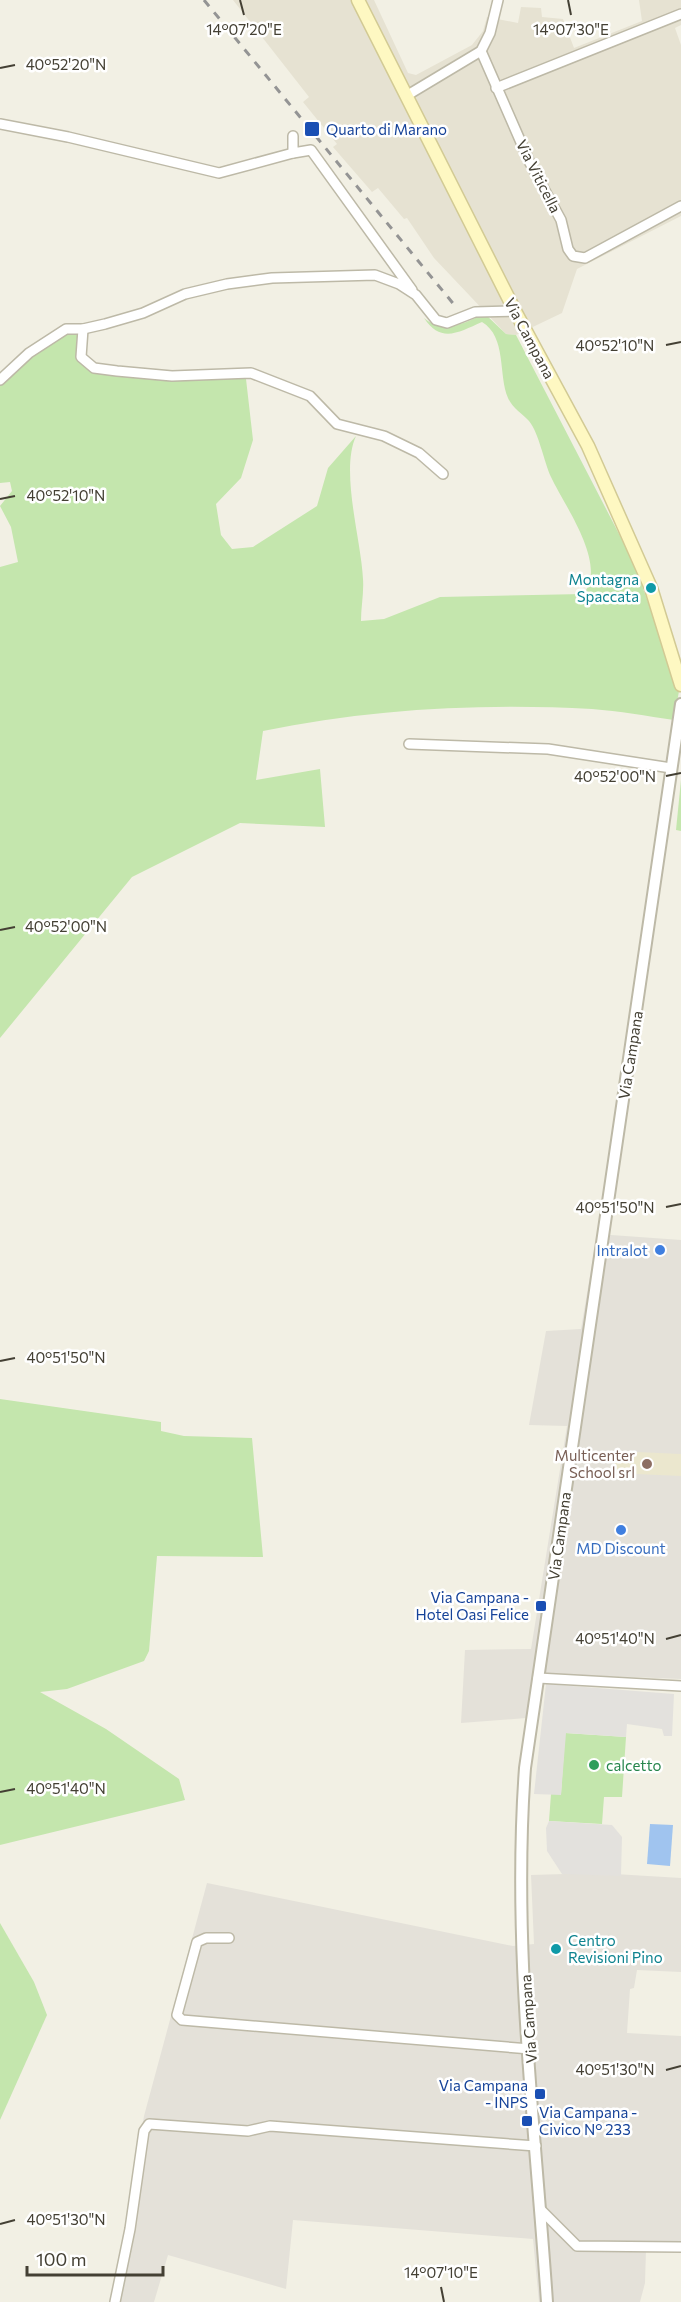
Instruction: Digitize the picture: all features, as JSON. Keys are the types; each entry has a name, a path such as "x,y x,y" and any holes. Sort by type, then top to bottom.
{"main road":[{"name":"Via Campana","path":"358,0 515,311 588,446 651,588 681,685"}],"street":[{"path":"406,96 480,51 490,33 498,0"},
{"path":"496,88 681,14"},
{"name":"Via Viticella","path":"480,51 530,163 561,220 568,249 573,256 585,258 681,206"},
{"path":"0,124 68,136 219,173 310,150 436,320 447,323 475,312 515,311"},
{"path":"293,136 293,153"},
{"path":"0,380 29,353 66,329 83,329 143,312 185,294 272,278 375,276 399,284 416,295"},
{"path":"83,329 81,357 93,368 172,376 251,373 310,396 337,424 384,436 419,453 443,474"},
{"name":"Via Campana","path":"547,2302 519,1856 525,1768 681,704"},
{"path":"409,744 548,749 671,768"},
{"path":"538,1678 681,1686"},
{"path":"229,1938 206,1938 197,1942 177,2015 182,2020 530,2049"},
{"path":"115,2302 130,2229 144,2131 149,2124 248,2130 270,2126 536,2146"},
{"path":"541,2210 577,2246 681,2247"}],"shaded area":[{"path":"233,0 374,0 408,73 416,75 472,45 483,31 487,17 518,23 521,7 541,8 542,17 563,19 574,48 642,21 639,0 681,0 681,25 675,28 681,45 681,216 577,269 562,313 516,335 506,334 434,258 407,218 404,219 378,188 372,192 333,147 337,144 303,102 309,97"},
{"path":"597,1234 681,1240 681,1679 533,1673 526,1718 461,1723 465,1650 531,1649 567,1426 529,1425 546,1331 581,1329"},
{"name":"Multicenter School srl","path":"614,1451 681,1454 681,1476 613,1473"},
{"path":"546,1684 674,1694 672,1736 664,1736 662,1729 627,1724 626,1737 566,1733 561,1795 534,1794"},
{"path":"549,1821 612,1825 622,1837 621,1876 562,1874 547,1851 546,1828"},
{"path":"598,1873 681,1878 681,1972 637,1970 634,1988 630,1989 627,2033 681,2036 681,2250 646,2250 645,2283 640,2302 539,2302 533,2239 293,2220 286,2289 168,2255 154,2302 113,2302 144,2116 207,1883 513,1946 534,1944 531,1875"}],"green space":[{"path":"485,314 506,334 516,335 633,561 676,679 679,691 674,720 592,709 468,708 344,717 263,731 256,780 320,769 325,827 240,823 132,877 0,1038 0,567 18,562 11,527 0,506 12,491 10,482 0,483 0,382 46,343 67,333 78,331 77,355 86,367 243,376 246,379 253,440 241,478 216,504 221,535 232,549 253,547 317,506 328,468 356,436 350,467 363,579 361,621 384,619 440,597 583,594 590,582 591,568 588,552 574,519 551,477 533,426 508,398 499,347 495,337 482,322 451,334 437,331 424,318 431,323 446,327 461,324"},
{"path":"681,780 681,831 676,830"},
{"path":"0,1399 161,1422 161,1431 184,1436 252,1438 263,1557 157,1556 149,1651 144,1661 67,1689 40,1692 106,1729 179,1779 185,1800 0,1845"},
{"name":"calcetto","path":"565,1733 626,1737 622,1797 604,1797 602,1824 549,1821 551,1794 561,1794"},
{"path":"0,1923 34,1982 47,2015 0,2120"}],"water":[{"path":"650,1824 673,1825 670,1866 647,1864"}],"railway":[{"path":"204,0 456,307"}],"place":[{"name":"Quarto di Marano","path":"312,129"},
{"name":"Montagna Spaccata","path":"651,588"},
{"name":"Intralot","path":"660,1250"},
{"name":"Multicenter School srl","path":"647,1464"},
{"name":"MD Discount","path":"621,1530"},
{"name":"Via Campana - Hotel Oasi Felice","path":"541,1606"},
{"name":"calcetto","path":"594,1765"},
{"name":"Centro Revisioni Pino","path":"556,1949"},
{"name":"Via Campana - INPS","path":"540,2094"},
{"name":"Via Campana - Civico N° 233","path":"527,2121"}]}
